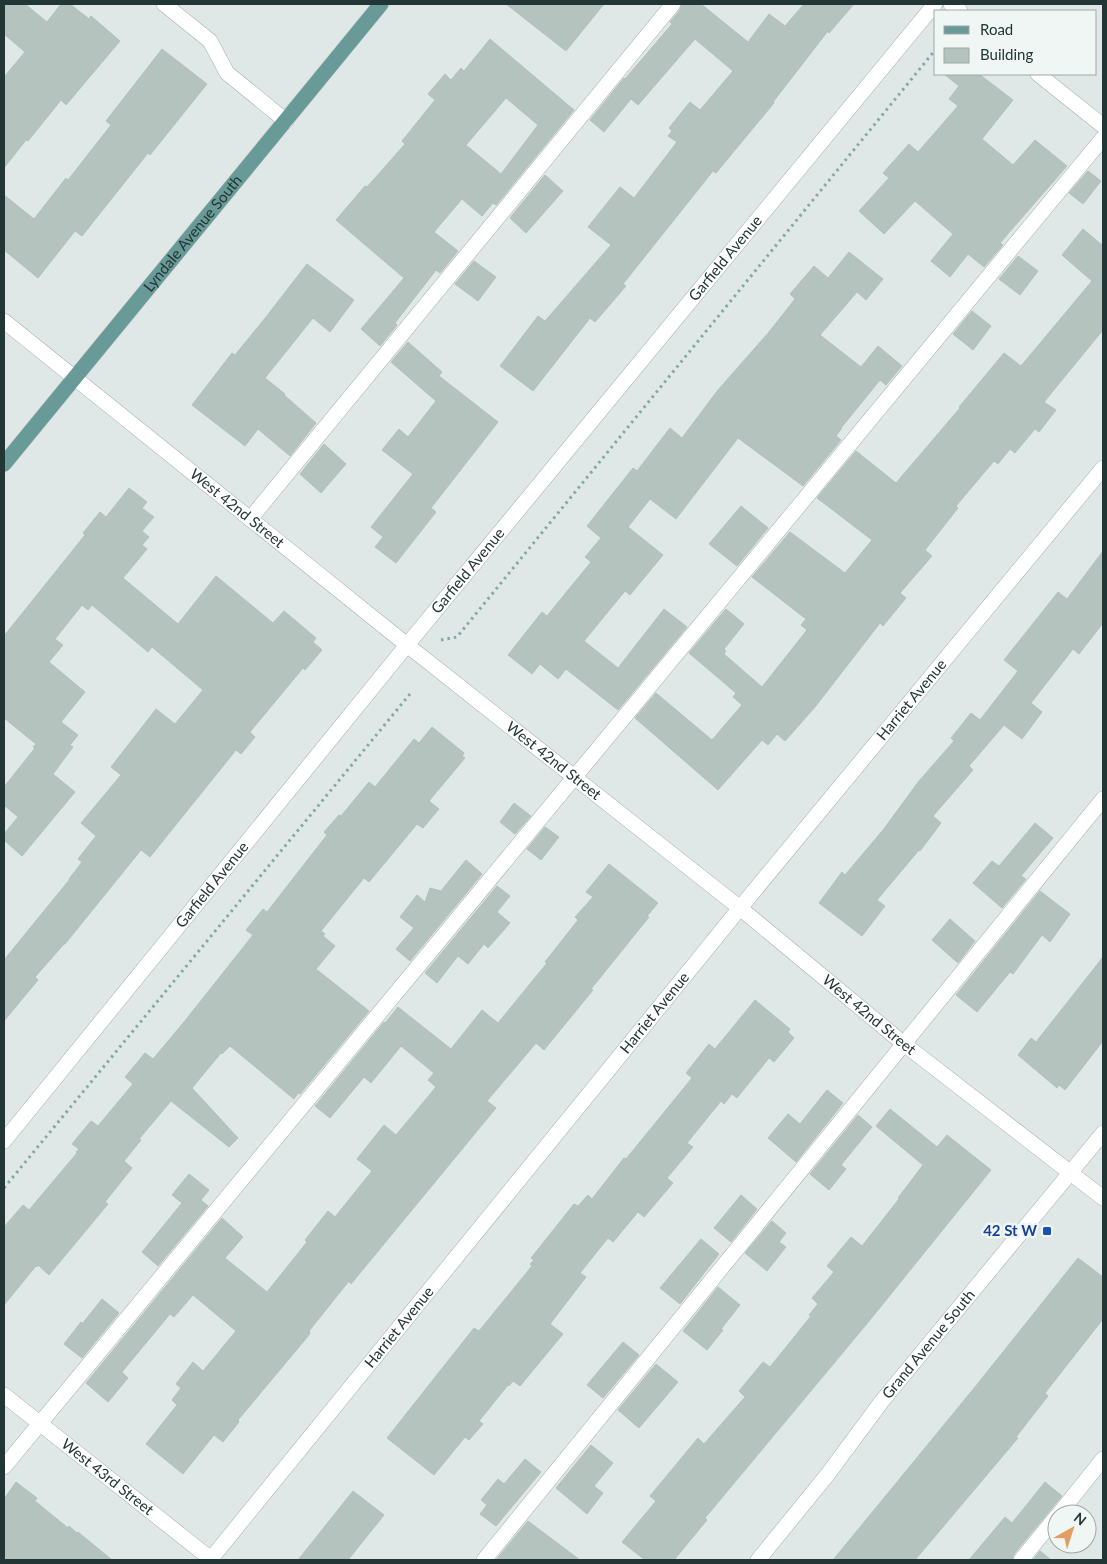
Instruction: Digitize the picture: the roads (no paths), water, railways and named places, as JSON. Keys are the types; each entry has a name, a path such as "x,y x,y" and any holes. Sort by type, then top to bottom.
{"main road":[{"name":"Lyndale Avenue South","path":"4,464 381,4"}],"street":[{"path":"164,4 210,41 227,73 286,121"},
{"path":"250,519 673,4"},
{"name":"Garfield Avenue","path":"4,1141 406,645 935,4"},
{"path":"1039,75 1103,126"},
{"path":"4,1466 1103,138"},
{"name":"West 42nd Street","path":"4,321 406,645 740,908 904,1044 1103,1198"},
{"name":"Harriet Avenue","path":"211,1560 740,908 1103,468"},
{"path":"484,1560 1103,799"},
{"name":"Grand Avenue South","path":"758,1560 828,1474 882,1401 1103,1134"},
{"name":"West 43rd Street","path":"4,1395 211,1560"},
{"path":"1067,1504 1103,1459"},
{"path":"1021,1560 1047,1528"}],"place":[{"name":"42 St W","path":"1047,1231"}]}
